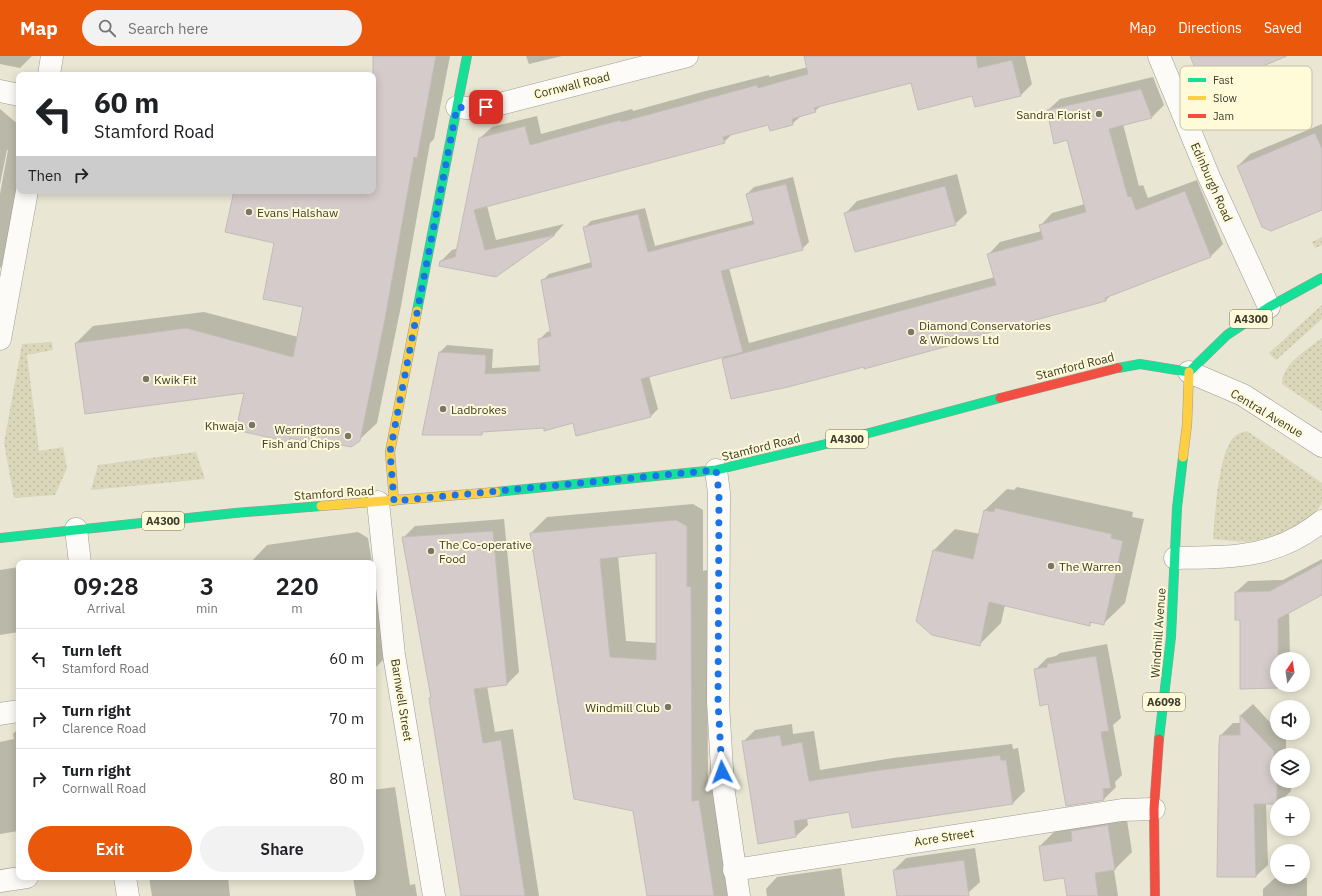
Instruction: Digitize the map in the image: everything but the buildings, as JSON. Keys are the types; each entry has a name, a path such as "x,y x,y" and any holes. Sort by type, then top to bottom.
{"main road":[{"path":"386,501 390,452 467,56"},
{"name":"A4300","path":"1189,372 1227,335 1269,307 1322,278"},
{"name":"Stamford Road","path":"0,538 275,509 386,501 716,470 843,440 1044,386 1128,366 1140,364 1189,372"},
{"name":"Windmill Avenue","path":"1155,896 1154,809 1171,637 1177,508 1187,425 1189,372"}],"street":[{"path":"49,72 52,56"},
{"name":"Cornwall Road","path":"457,107 476,109 687,56"},
{"name":"Edinburgh Road","path":"1159,56 1180,107"},
{"path":"0,91 16,94"},
{"name":"Edinburgh Road","path":"1190,130 1209,177 1269,307"},
{"path":"0,339 26,194"},
{"name":"Central Avenue","path":"1189,372 1243,396 1322,446"},
{"path":"716,470 719,493 718,702 723,786 734,870 739,896"},
{"name":"Barnwell Street","path":"386,501 394,655 434,896"},
{"path":"1175,558 1238,557 1260,553 1282,545 1310,530 1322,521"},
{"path":"76,529 80,560"},
{"path":"0,714 16,711"},
{"name":"Acre Street","path":"734,870 1122,810 1154,809"},
{"path":"0,882 16,879"},
{"path":"125,880 128,896"}],"shaded area":[{"path":"1322,237 1322,245 1315,248 1312,242"},
{"path":"1322,305 1322,319 1276,360 1269,353"},
{"path":"1322,338 1322,411 1282,384 1283,376 1291,363"},
{"path":"52,342 53,350 27,355 39,451 63,447 67,468 55,495 14,498 4,443 22,344"},
{"path":"1247,431 1322,483 1322,502 1318,509 1303,522 1271,536 1249,542 1213,539 1218,484 1225,455 1229,444 1235,436"},
{"path":"196,452 205,479 91,490 98,465"}],"traffic: fast":[{"path":"417,311 467,56"},
{"path":"1189,372 1227,335 1269,307 1322,278"},
{"path":"1118,368 1140,364 1189,372"},
{"path":"496,492 716,470 843,440 1000,398"},
{"path":"1159,739 1171,637 1177,508 1183,457"},
{"path":"0,538 235,513 321,506"}],"traffic: slow":[{"path":"394,501 390,452 417,311"},
{"path":"1183,457 1187,425 1189,372"},
{"path":"321,506 496,492"}],"traffic: jam":[{"path":"1000,398 1118,368"},
{"path":"1155,896 1154,809 1159,739"}],"place":[{"name":"Sandra Florist","path":"1099,114"},
{"name":"Evans Halshaw","path":"249,212"},
{"name":"Diamond Conservatories & Windows Ltd","path":"911,332"},
{"name":"Kwik Fit","path":"146,379"},
{"name":"Ladbrokes","path":"443,409"},
{"name":"Khwaja","path":"252,425"},
{"name":"Werringtons Fish and Chips","path":"348,436"},
{"name":"The Co-operative Food","path":"431,551"},
{"name":"The Warren","path":"1051,566"},
{"name":"Windmill Club","path":"668,707"}],"route":[{"path":"486,107 476,109 457,107 390,452 394,501 716,470 719,493 718,702 722,772"}]}
